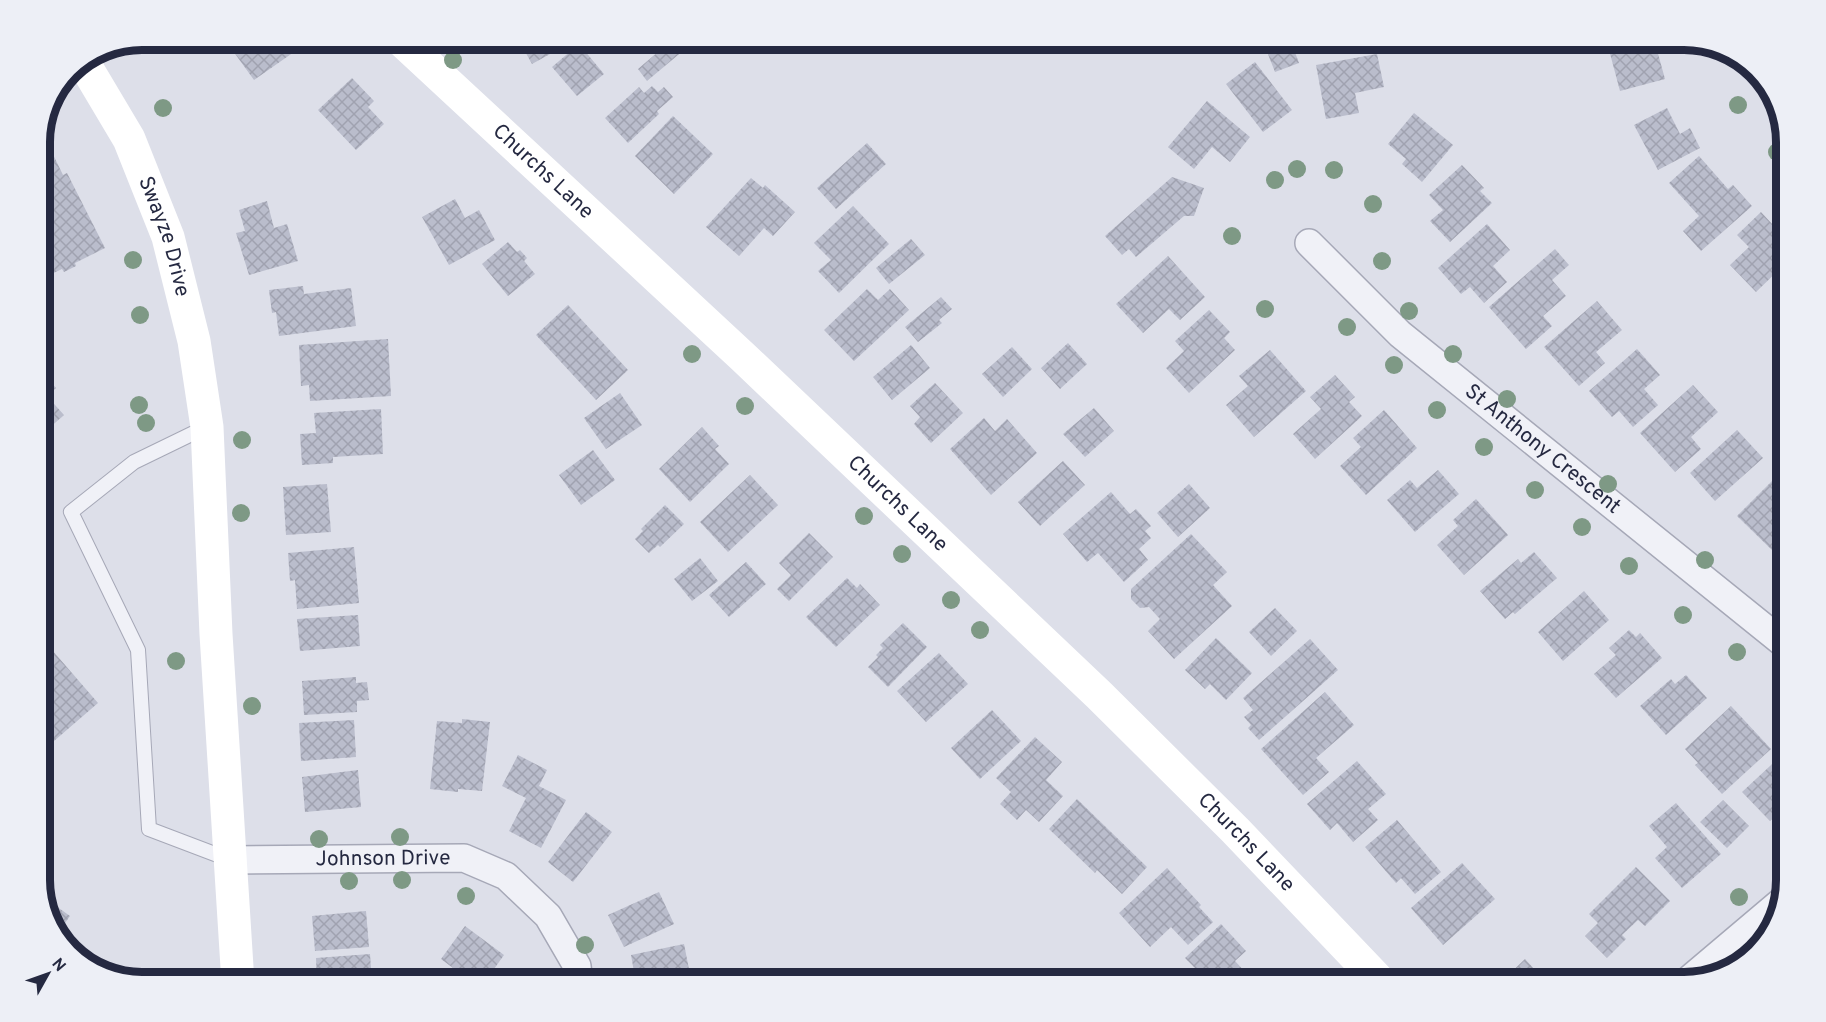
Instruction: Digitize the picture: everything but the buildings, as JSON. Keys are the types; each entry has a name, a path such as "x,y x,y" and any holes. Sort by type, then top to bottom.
{"street":[{"name":"Churchs Lane","path":"411,49 743,357 1099,695 1243,839 1370,972"},
{"name":"Swayze Drive","path":"87,68 129,139 168,237 194,341 207,427 216,634 237,972"},
{"name":"St Anthony Crescent","path":"1309,243 1400,334 1776,637"},
{"name":"Johnson Drive","path":"230,860 464,858 506,876 548,916 577,966 578,972"},
{"path":"1699,971 1771,910"}],"lane":[{"path":"207,427 134,462 71,512 138,650 149,829 230,860"}]}
